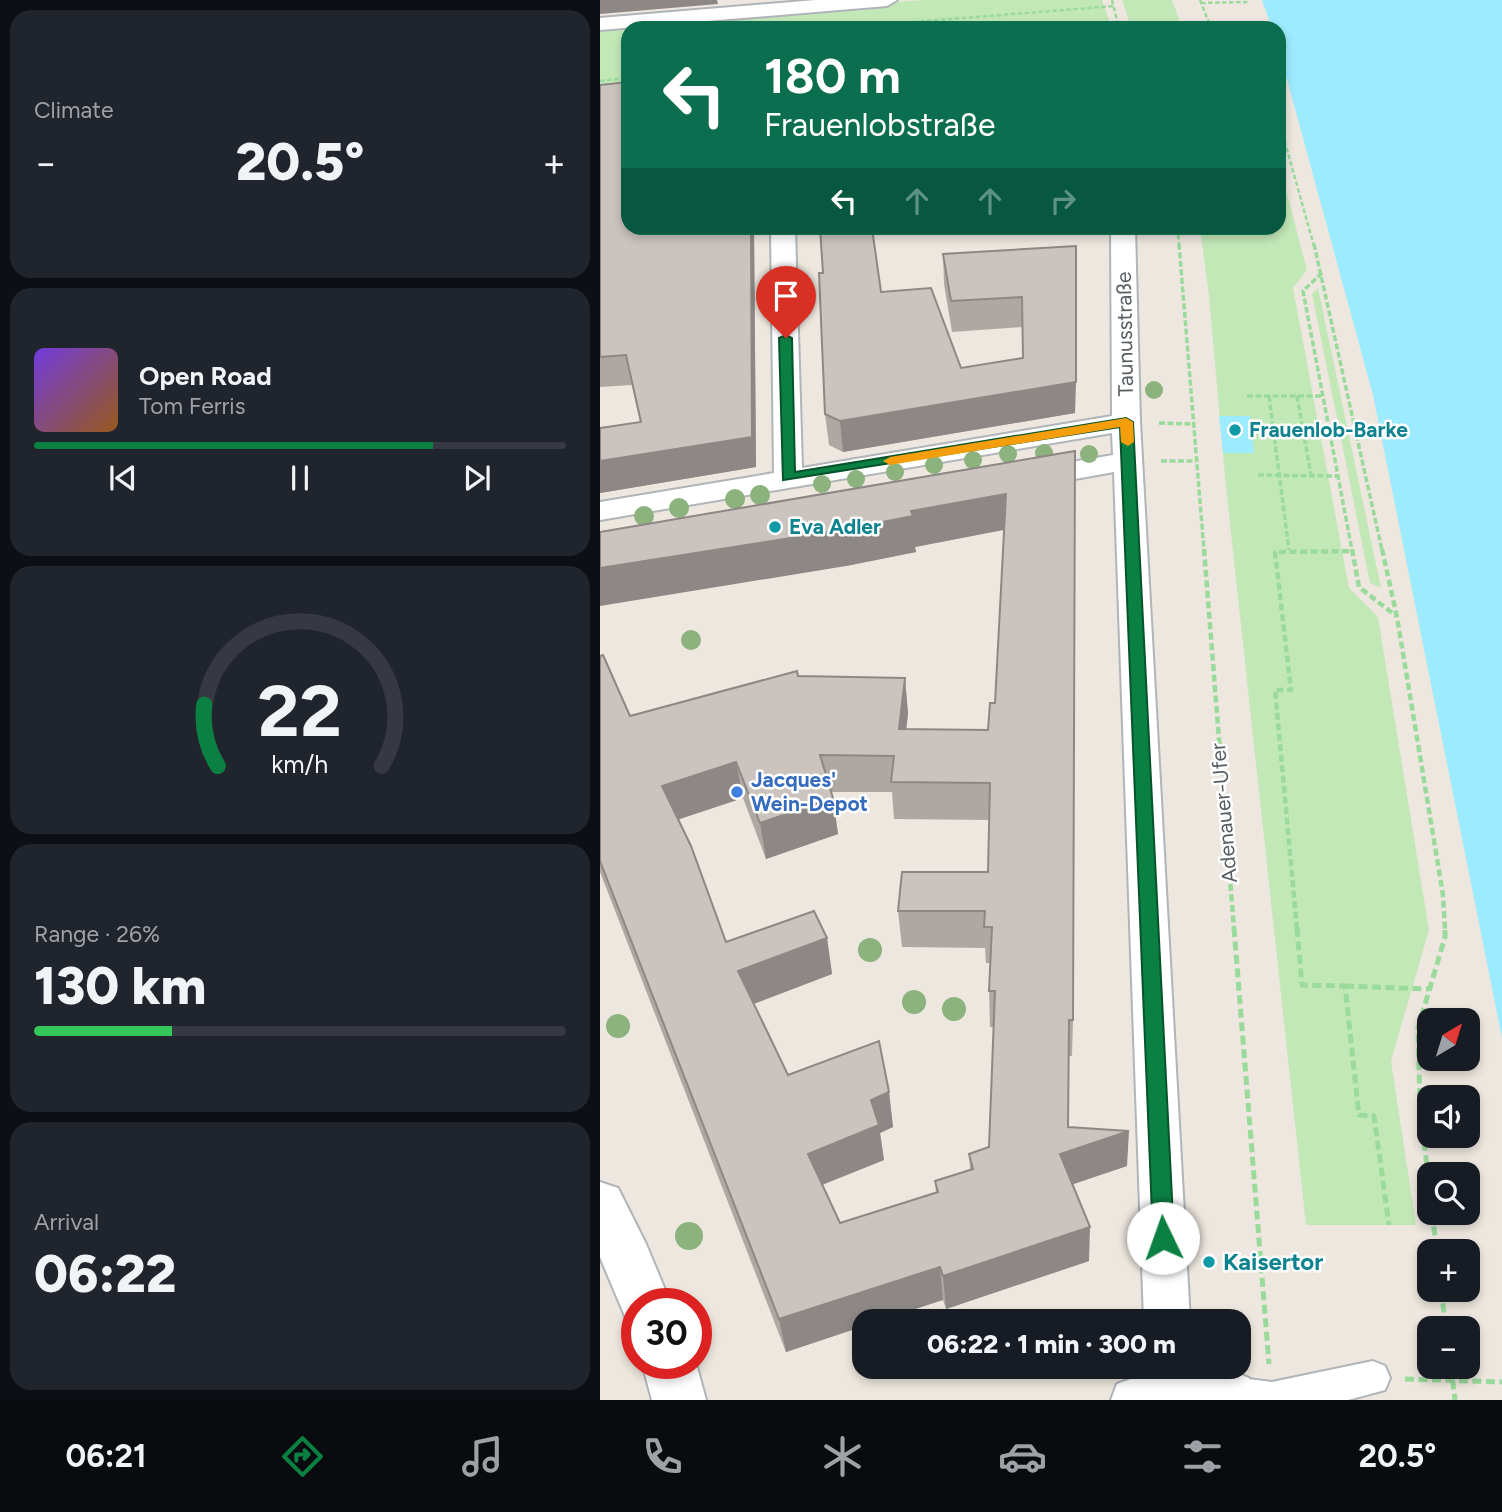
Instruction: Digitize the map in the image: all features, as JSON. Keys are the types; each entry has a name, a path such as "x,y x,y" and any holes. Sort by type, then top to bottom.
{"main road":[{"path":"600,1204 639,1288"},
{"path":"673,1379 679,1400"}],"street":[{"path":"629,21 785,5 888,0"},
{"path":"600,24 621,22"},
{"path":"783,235 788,477"},
{"name":"Taunusstraße","path":"1123,235 1126,422 1166,1309"},
{"path":"600,510 1126,422"},
{"path":"1007,482 1129,461"},
{"path":"1158,1384 1259,1398 1384,1378"}],"path":[{"path":"1112,0 1117,21"},
{"path":"1208,21 1200,1 1250,2"},
{"path":"932,21 1114,6"},
{"path":"600,81 621,79"},
{"path":"1286,146 1322,273 1397,617 1443,895 1445,937 1418,1028 1420,1109 1426,1162"},
{"name":"Adenauer-Ufer","path":"1178,235 1259,1398"},
{"path":"1322,273 1303,291 1359,587 1397,617"},
{"path":"1247,396 1323,396"},
{"path":"1269,396 1290,552"},
{"path":"1296,396 1310,475"},
{"path":"1274,434 1331,435"},
{"path":"1258,475 1338,476"},
{"path":"1352,551 1275,552 1291,690 1275,690 1302,985 1429,989"},
{"path":"1344,986 1359,1115 1374,1116 1389,1225"},
{"path":"1384,1378 1502,1382"},
{"path":"1452,1380 1455,1400"}],"green space":[{"path":"924,0 1102,0 1110,21 640,21"},
{"path":"1122,0 1172,0 1179,19 1178,21 1129,21"},
{"path":"621,22 621,90 600,91 600,24"},
{"path":"1286,190 1307,270 1293,288 1349,588 1378,617 1429,930 1391,1061 1416,1225 1306,1225 1226,487 1201,235 1286,235"},
{"path":"1318,288 1381,588 1370,583 1312,294"}],"water":[{"path":"1262,0 1502,0 1502,1038 1373,395 1286,76 1286,21 1270,21"},
{"path":"1219,416 1250,416 1254,453 1223,453"}],"building":[{"path":"621,83 621,235 751,235 752,437 600,461 600,428 641,422 626,355 600,357 600,85"},
{"path":"820,235 873,235 881,292 931,288 961,368 1023,358 1022,297 951,301 943,254 1076,246 1076,382 840,421 825,414 819,273 823,273"},
{"path":"1075,451 1073,1020 1069,1020 1068,1127 1129,1131 1060,1154 1090,1227 943,1276 940,1267 779,1319 600,861 600,656 603,655 630,716 797,671 798,676 905,678 899,729 988,730 990,703 995,703 1006,494 911,511 913,516 842,530 600,568 600,532","holes":["820,755 894,756 891,782 990,783 988,872 902,872 898,911 985,911 984,927 992,927 989,991 995,991 989,1147 969,1154 973,1169 935,1181 938,1192 840,1223 808,1154 879,1125 871,1100 889,1092 879,1041 788,1075 738,971 827,938 814,911 726,942 691,846 662,786 736,762 760,823 833,798"]}],"slow traffic":[{"path":"890,461 1126,422 1128,442"}],"place":[{"name":"Frauenlob-Barke","path":"1235,430"},
{"name":"Eva Adler","path":"775,527"},
{"name":"Jacques' Wein-Depot","path":"737,792"},
{"name":"Kaisertor","path":"1209,1262"}],"route":[{"path":"786,338 788,477 1126,422 1163,1238"}]}
